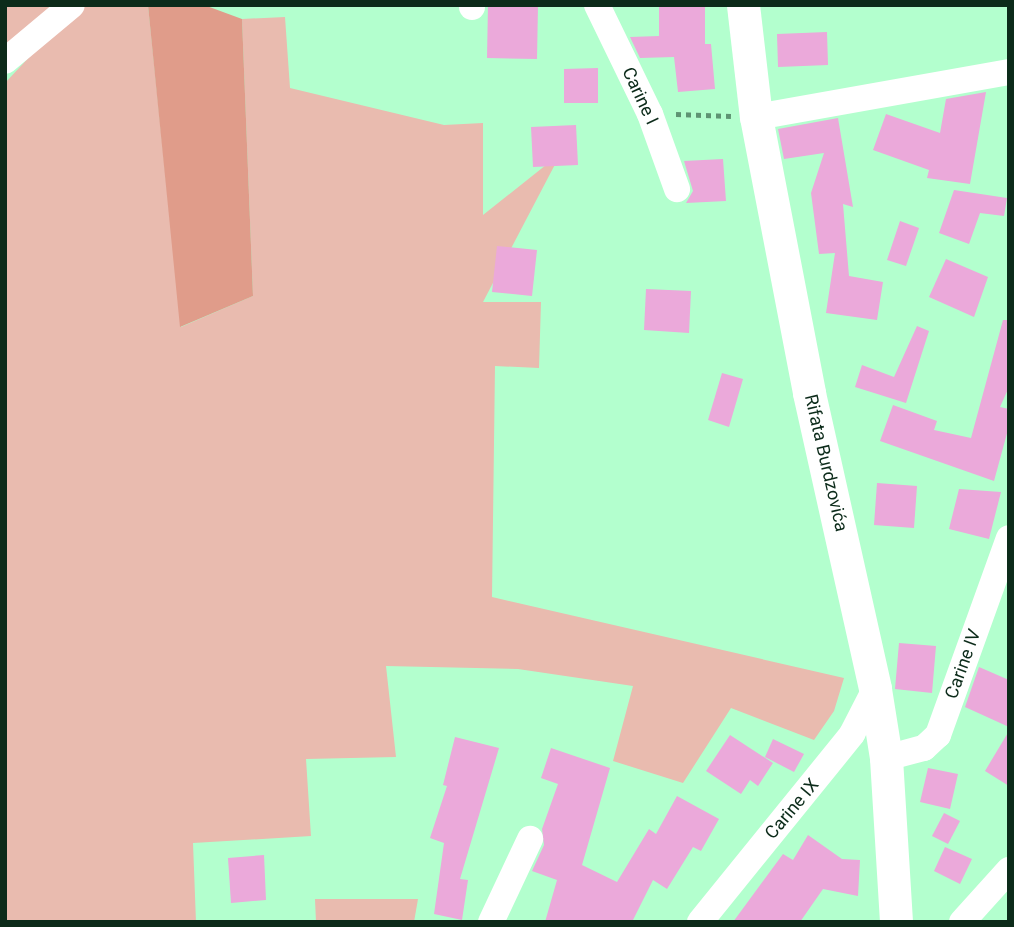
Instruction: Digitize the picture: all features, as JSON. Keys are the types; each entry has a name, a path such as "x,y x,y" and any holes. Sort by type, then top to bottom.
{"street":[{"path":"5,61 72,5"},
{"name":"Carine I","path":"597,5 650,114 677,189"},
{"name":"Rifata Burdzovića","path":"743,5 756,117 810,393 875,689 886,758 896,922"},
{"path":"756,117 1009,72"},
{"name":"Carine IV","path":"886,758 924,748 938,735 1009,538"},
{"name":"Carine IX","path":"699,922 852,734 875,689"},
{"path":"491,922 530,839"},
{"path":"962,922 1009,870"}],"path":[{"path":"650,114 756,117"}],"shaded area":[{"path":"5,5 56,5 5,56"},
{"path":"78,5 148,5 181,327 253,296 242,19 285,17 290,88 444,125 483,123 483,215 561,153 483,302 541,302 539,368 495,366 492,597 844,678 834,711 814,740 731,708 683,783 613,761 633,686 518,669 386,666 396,757 306,759 311,836 193,843 196,922 5,922 5,83"},
{"path":"148,5 204,5 242,19 253,296 180,327"},
{"path":"315,899 418,899 414,922 316,922"}],"building":[{"path":"488,5 538,5 537,59 487,58"},
{"path":"659,5 705,5 705,44 711,44 715,89 678,92 674,57 640,58 630,37 659,36"},
{"path":"827,32 828,65 778,67 777,34"},
{"path":"598,68 598,103 564,103 564,69"},
{"path":"986,92 970,184 927,178 929,170 873,150 886,114 940,133 946,99"},
{"path":"838,118 853,207 843,204 849,276 883,282 877,320 826,313 835,253 819,254 811,193 824,153 784,159 778,129"},
{"path":"576,125 578,165 533,167 531,127"},
{"path":"723,159 726,201 686,203 693,191 684,161"},
{"path":"954,190 1007,198 1004,216 980,213 969,244 939,233"},
{"path":"900,221 919,228 906,266 887,260"},
{"path":"497,246 537,250 532,296 492,292"},
{"path":"946,259 988,277 974,317 929,297"},
{"path":"646,289 691,291 689,333 644,330"},
{"path":"1003,320 1009,320 1009,387 1000,407 1009,409 1009,426 994,481 880,441 893,405 937,421 934,430 971,438"},
{"path":"917,326 929,331 906,403 855,387 862,365 894,377"},
{"path":"722,373 743,379 729,427 708,420"},
{"path":"877,483 917,486 914,528 874,525"},
{"path":"959,489 1001,492 989,539 949,529"},
{"path":"899,643 936,646 932,693 895,689"},
{"path":"979,667 1009,680 1009,727 965,707"},
{"path":"1009,731 1009,786 985,771"},
{"path":"730,735 773,763 758,786 750,780 741,794 706,771"},
{"path":"455,737 499,748 460,879 468,880 462,920 434,914 444,843 430,838 447,786 443,785"},
{"path":"773,739 804,754 794,772 765,757"},
{"path":"551,748 610,768 582,865 617,882 649,829 656,834 677,796 719,819 701,851 693,847 667,889 653,880 632,922 545,922 557,880 532,871 544,845 542,829 558,784 541,778"},
{"path":"928,768 958,774 950,809 920,802"},
{"path":"944,813 960,821 948,844 932,836"},
{"path":"808,835 842,859 860,860 858,896 823,889 800,922 733,922 783,854 793,860"},
{"path":"945,847 972,859 960,884 934,871"},
{"path":"264,855 266,900 231,903 228,858"}]}
